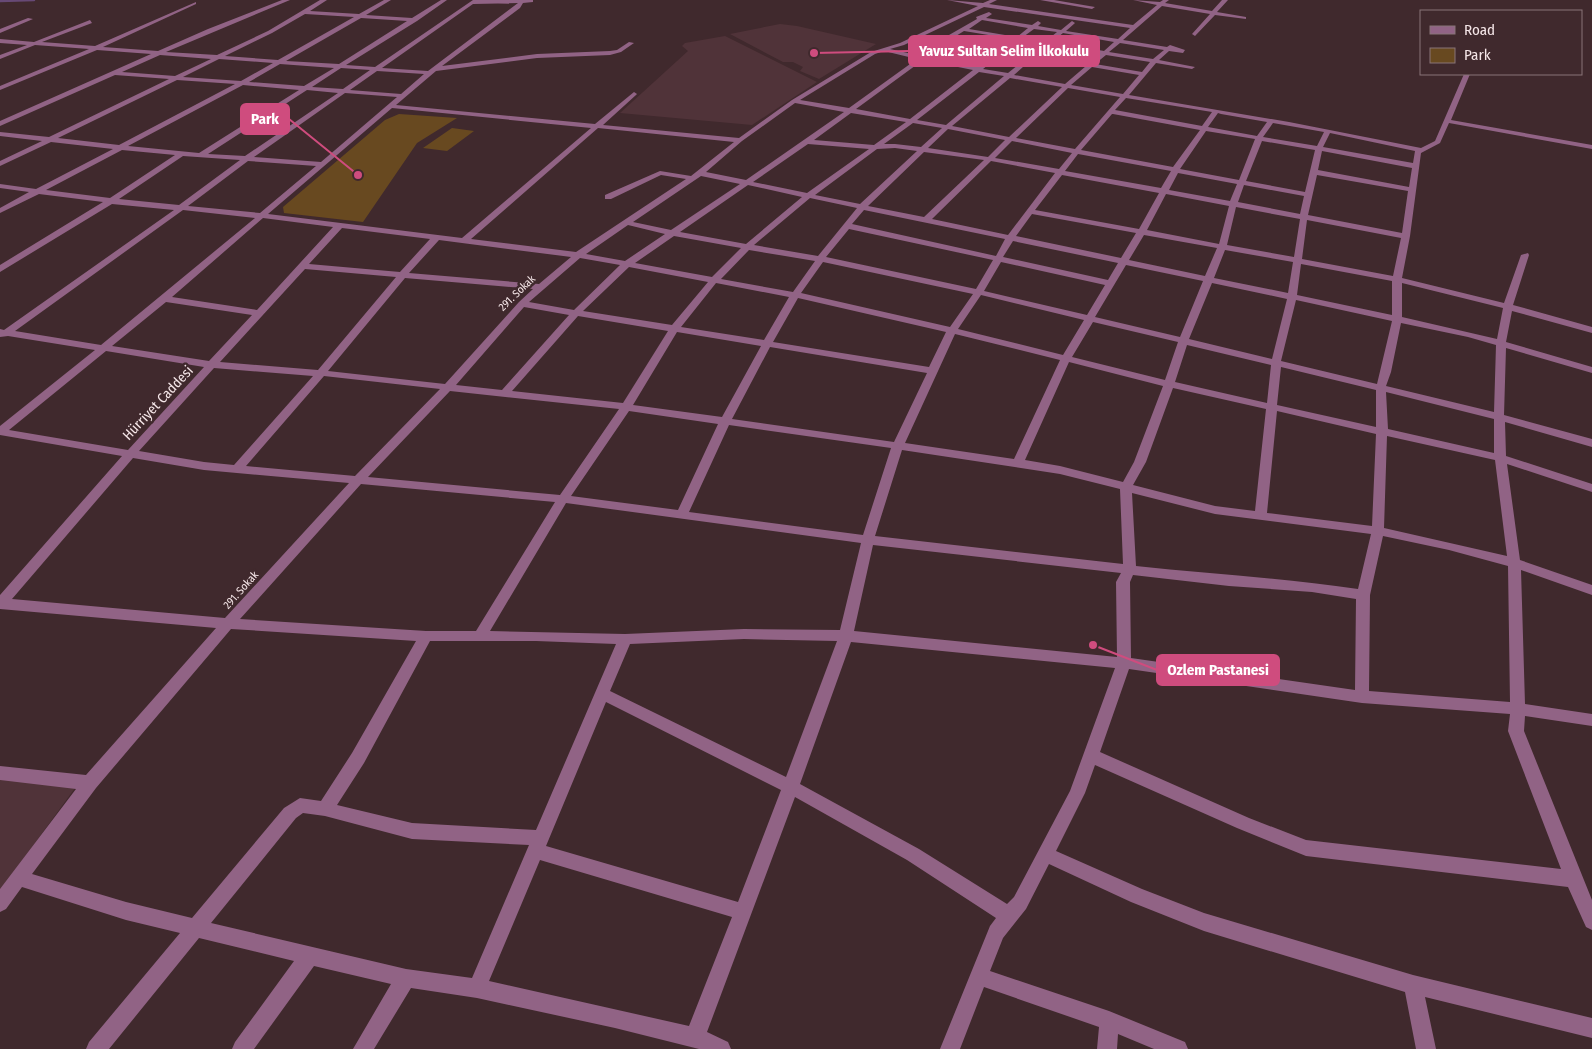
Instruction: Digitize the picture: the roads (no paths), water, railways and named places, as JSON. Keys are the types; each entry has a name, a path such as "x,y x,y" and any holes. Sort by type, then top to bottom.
{"street":[{"path":"0,124 159,52 287,0"},
{"path":"0,164 218,58 324,0"},
{"path":"0,211 242,83 388,0"},
{"path":"201,155 344,66 444,0"},
{"path":"950,0 1074,21 1133,27"},
{"name":"291. Sokak","path":"0,903 90,784 228,624 359,479 447,388 522,304 540,287 578,255 628,223 696,175 794,101 873,52 902,44 994,0"},
{"path":"682,514 725,421 795,295 821,258 861,208 947,127 1011,76 1094,5 1043,0"},
{"path":"1136,0 1164,2 1244,18"},
{"path":"1195,34 1212,12 1225,0"},
{"path":"2,334 181,208 246,159 475,1 531,1"},
{"path":"0,432 164,299 431,71 518,7 521,2"},
{"path":"925,220 1103,52 1164,2"},
{"path":"0,88 194,3"},
{"path":"305,12 415,20"},
{"path":"505,393 576,313 627,264 807,142 946,40 989,14"},
{"path":"962,16 1035,25 1062,32 1183,50"},
{"path":"0,31 30,18"},
{"path":"0,57 90,22"},
{"path":"942,25 1192,67"},
{"path":"480,636 562,499 626,407 673,330 714,280 746,248 808,196 877,147 1035,25"},
{"path":"920,36 928,37"},
{"path":"937,39 1143,74"},
{"path":"0,41 344,66 376,70 431,71 537,56 610,53 619,51 631,42"},
{"path":"695,1037 791,787 846,636 868,540 898,445 932,371 952,330 979,291 1011,237 1030,211 1076,152 1113,112 1143,74 1169,48"},
{"path":"883,50 1011,76 1328,131 1423,150"},
{"path":"112,73 403,96"},
{"path":"1362,697 1363,595 1378,530 1382,432 1381,386 1386,372 1397,320 1396,280 1406,236 1418,152 1438,142 1467,75"},
{"path":"465,240 634,94"},
{"path":"794,101 947,127 1309,194"},
{"path":"391,106 740,140"},
{"path":"1018,463 1066,358 1142,231 1176,169 1216,111"},
{"path":"1113,112 1416,166"},
{"path":"950,1049 996,932 1020,903 1077,793 1124,663 1123,582 1130,568 1126,488 1140,462 1183,341 1222,246 1232,204 1259,138 1271,121"},
{"path":"1448,121 1592,147"},
{"path":"1260,515 1276,363 1292,297 1304,216 1320,149 1328,131"},
{"path":"0,134 182,154 324,164"},
{"path":"807,142 877,147 896,146 990,159 1406,236"},
{"path":"0,269 111,201 182,154"},
{"path":"608,197 660,172 696,175 746,183 1209,278 1397,320 1470,334 1592,370"},
{"path":"1314,172 1413,190"},
{"path":"0,186 111,201 263,216 578,255 795,295 952,330 1169,384 1500,458 1592,488"},
{"path":"1030,211 1396,280 1508,306 1592,330"},
{"path":"628,223 671,234 746,248 821,258 979,291 1276,363 1381,386 1499,416 1592,443"},
{"name":"Hürriyet Caddesi","path":"0,604 130,454 340,225"},
{"path":"848,226 1110,283"},
{"path":"237,469 322,374 402,275 437,237"},
{"path":"1525,255 1508,306 1501,343 1499,416 1500,458 1514,563 1518,709 1516,731 1592,921"},
{"path":"303,266 540,287"},
{"path":"164,299 260,313"},
{"path":"522,304 932,371"},
{"path":"2,334 213,365 322,374 626,407 1018,463 1060,470 1215,510 1378,530 1514,563 1592,590"},
{"path":"0,432 130,454 237,469 562,499 868,540 1363,595"},
{"path":"0,604 228,624 426,636 536,636 625,639 744,634 846,636 1124,663 1362,697 1447,702 1518,709 1592,720"},
{"path":"325,809 358,758 426,636"},
{"path":"477,988 625,639"},
{"path":"603,694 641,711 791,787 889,839 1009,916"},
{"path":"1090,756 1243,823 1306,848 1574,879"},
{"path":"0,773 90,784"},
{"path":"96,1049 290,813 300,805 325,809 412,831 539,844 743,912"},
{"path":"1046,854 1137,896 1204,922 1413,986 1592,1028"},
{"path":"19,878 126,911 195,928 406,978 477,988 695,1037 721,1049"},
{"path":"242,1049 310,956"},
{"path":"978,976 1109,1021 1178,1049"},
{"path":"363,1049 406,978"},
{"path":"1413,986 1426,1049"},
{"path":"1107,1049 1109,1021"}],"waterway":[{"path":"0,1 34,0"}],"place":[{"name":"Yavuz Sultan Selim İlkokulu","path":"814,53"},
{"name":"Park","path":"358,175"},
{"name":"Ozlem Pastanesi","path":"1093,645"}]}
